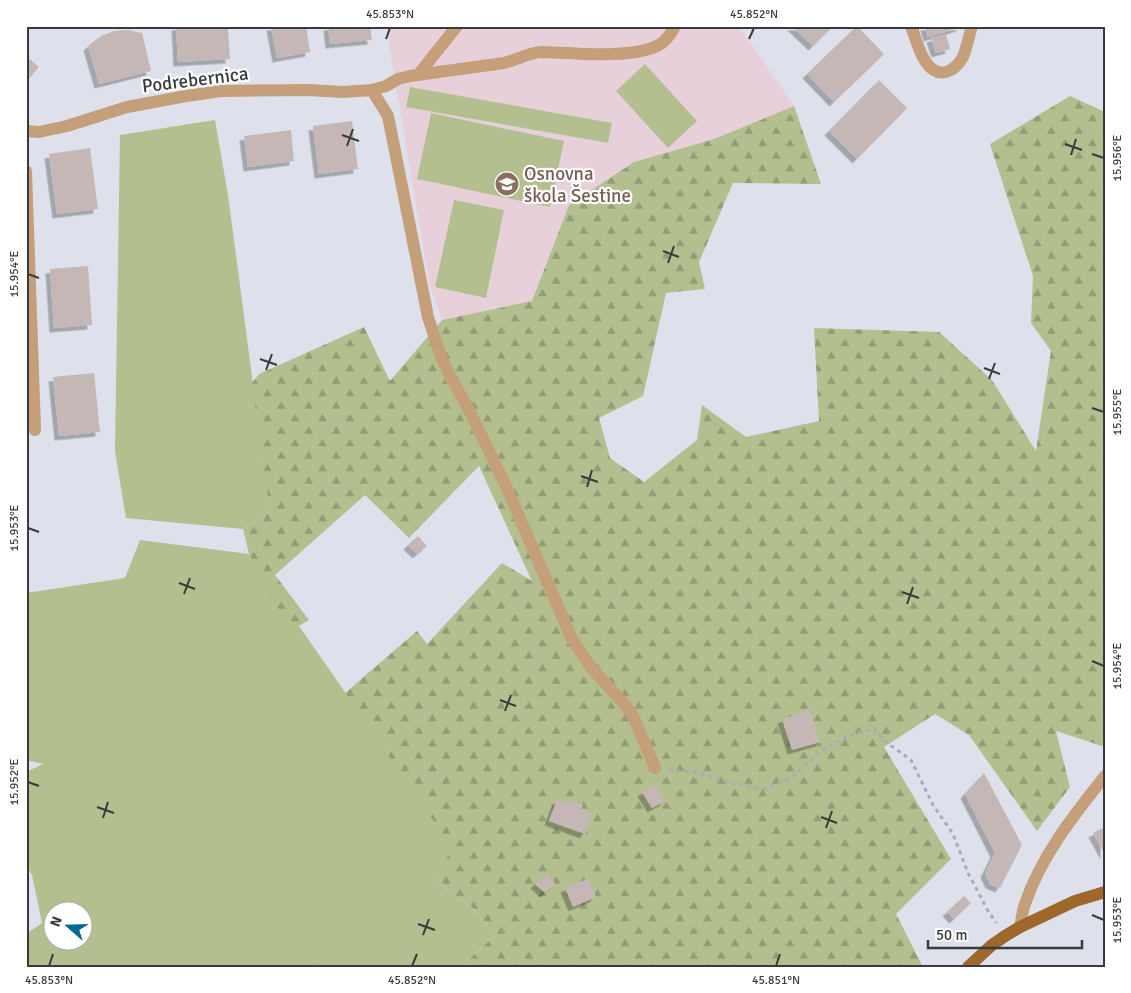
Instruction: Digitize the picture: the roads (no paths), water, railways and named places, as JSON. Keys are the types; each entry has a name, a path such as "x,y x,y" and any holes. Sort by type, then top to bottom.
{"main road":[{"path":"968,967 992,945 1020,927 1075,902 1105,892"}],"street":[{"path":"418,75 457,26"},
{"name":"Podrebernica","path":"26,131 39,132 67,126 127,107 221,91 308,90 343,92 372,90 386,86 398,79 504,63 528,54 541,52 575,54 632,52 657,46 667,39 675,26"},
{"path":"910,26 927,66 934,71 942,73 950,71 957,65 963,55 972,26"},
{"path":"372,90 388,116 428,317 441,356 505,484 572,639 590,666 626,706 634,718 656,768"},
{"path":"26,172 35,430"},
{"path":"1020,927 1024,906 1041,868 1072,818 1105,776"}],"place":[{"name":"Osnovna škola Šestine","path":"507,184"}]}
